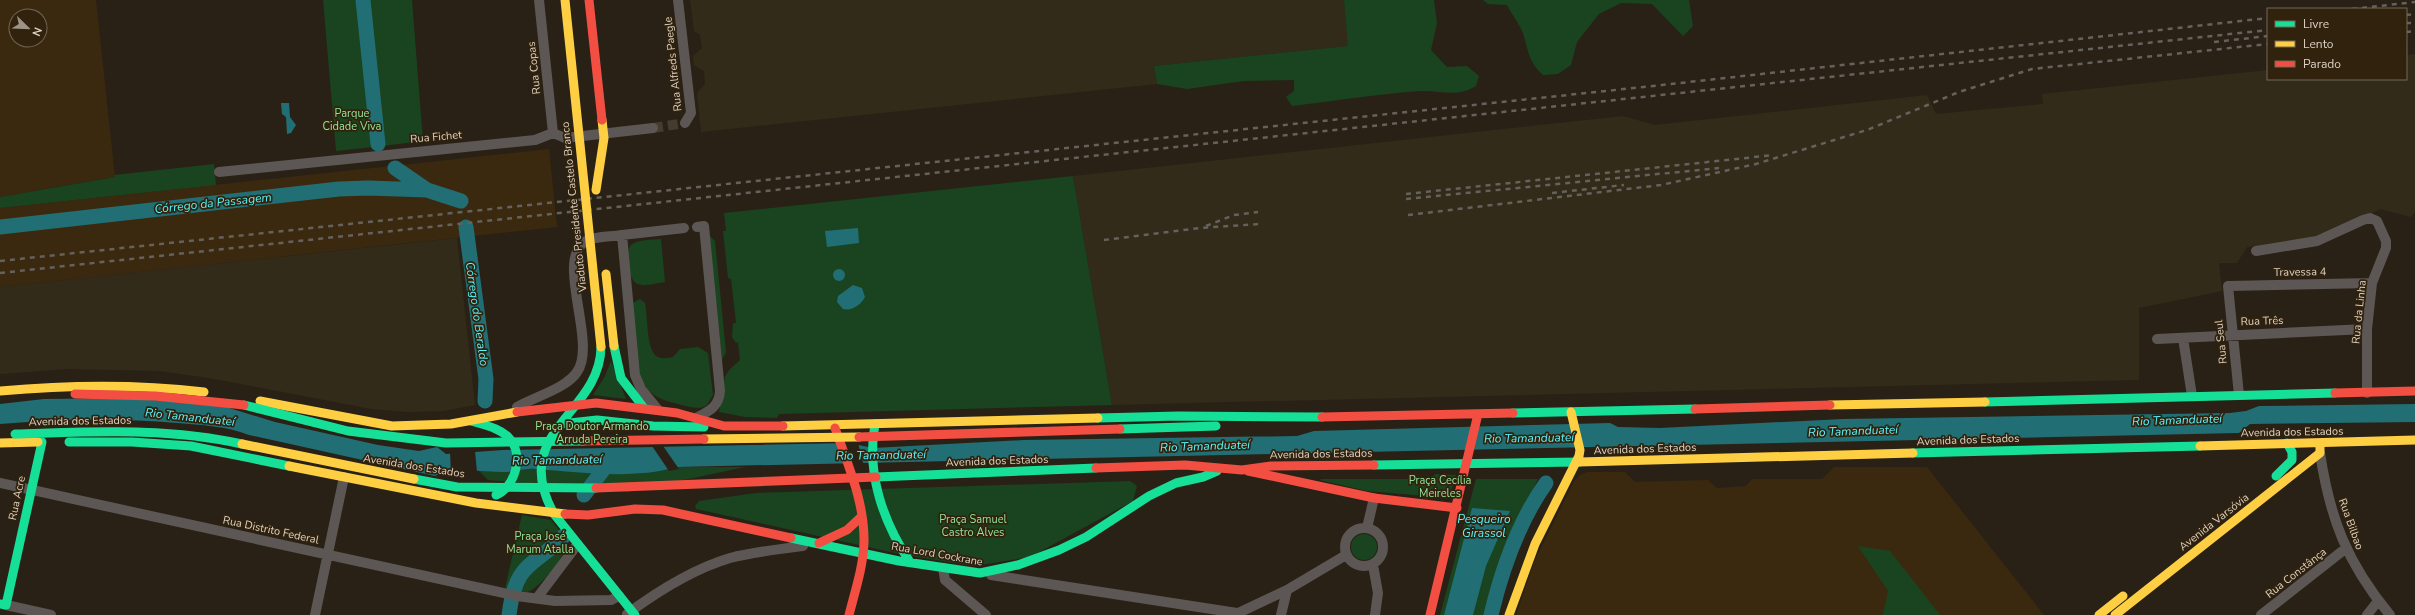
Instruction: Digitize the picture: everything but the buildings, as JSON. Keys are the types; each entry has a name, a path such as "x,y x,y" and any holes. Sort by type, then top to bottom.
{"main road":[{"name":"Viaduto Presidente Castelo Branco","path":"565,0 583,191 601,347 597,370 550,440 541,462 540,484 544,499 554,514 577,545 619,596 631,614"},
{"path":"589,0 604,138 596,194 589,126"},
{"path":"565,128 569,151 583,191"},
{"path":"600,229 602,244"},
{"path":"605,268 614,346 621,378 644,408"},
{"path":"0,391 105,384 164,387 257,400 392,426 424,426 470,421 508,413 575,404 596,403 658,410 724,426"},
{"path":"25,389 75,394 155,396 235,403 348,431 446,443 810,438 1216,426 1266,418"},
{"path":"561,424 597,420 679,427 833,425 1178,416 1266,418 2415,391"},
{"path":"1509,615 1532,551 1576,462 1580,450 1571,412"},
{"path":"1430,615 1457,508 1478,414"},
{"path":"470,421 503,432 510,438 515,449 512,479 504,492 476,503"},
{"path":"875,424 871,440 876,482 895,538 910,562"},
{"path":"833,425 854,482 862,516 863,553 849,615"},
{"name":"Avenida dos Estados","path":"0,436 15,434 118,431 181,435 239,443 357,470 457,487 633,488 1186,465 1242,470 1272,466 1576,462 2287,443 2320,448 2415,440"},
{"name":"Rua Acre","path":"3,605 42,442"},
{"name":"Avenida dos Estados","path":"0,443 132,442 171,444 220,451 476,503 554,514 588,515 634,509"},
{"name":"Avenida Varsóvia","path":"2206,530 2289,465 2292,456 2287,443"},
{"name":"Avenida Varsóvia","path":"2116,615 2320,448"},
{"path":"980,573 1042,558 1078,541 1149,496 1176,483 1202,477 1220,469"},
{"path":"1242,470 1282,480 1374,498 1457,508"},
{"path":"544,499 588,515"},
{"name":"Rua Lord Cockrane","path":"634,509 670,511 863,553 943,568 980,573"},
{"path":"819,543 847,530 862,516"},
{"path":"2099,615 2128,592"}],"street":[{"name":"Rua Copas","path":"539,0 553,133"},
{"name":"Rua Alfreds Paegle","path":"678,0 691,113 685,124"},
{"path":"553,133 565,138 653,128"},
{"name":"Rua Fichet","path":"219,172 535,140 553,133"},
{"name":"Rua da Linha","path":"2256,251 2316,241 2363,220 2374,219 2386,241 2386,248 2372,283 2367,329 2367,392"},
{"path":"696,418 710,411 716,405 720,391 704,226 697,227"},
{"path":"508,413 531,398 566,383 577,373 584,352 574,268 576,252 584,242 591,239 684,228"},
{"path":"622,235 635,375 641,388 658,410"},
{"name":"Travessa 4","path":"2228,286 2372,283"},
{"name":"Rua Seul","path":"2228,286 2239,395"},
{"name":"Rua Três","path":"2157,340 2232,334 2367,329"},
{"path":"2183,338 2192,396"},
{"name":"Rua Bilbao","path":"2320,448 2330,505 2345,550 2378,601 2390,615"},
{"path":"315,615 344,477"},
{"name":"Rua Distrito Federal","path":"0,483 513,595 555,601 611,600 619,596"},
{"path":"1367,528 1374,498"},
{"path":"1367,528 1377,533 1383,542 1383,553 1373,565 1360,566 1354,564 1346,555 1345,544 1351,533 1356,530 1367,528"},
{"path":"631,614 653,595 719,562 752,554 819,543"},
{"path":"537,598 577,545"},
{"name":"Rua Constânça","path":"2261,615 2345,550"},
{"path":"1236,614 1287,590 1346,555"},
{"path":"1373,565 1378,593 1375,615"},
{"path":"943,568 945,580 986,615"},
{"name":"Rua Lord Cockrane","path":"980,573 1236,614"},
{"path":"1281,615 1287,590"},
{"path":"2367,615 2378,601"},
{"path":"3,605 51,615"}],"shaded area":[{"path":"0,0 96,0 115,177 0,197"},
{"path":"690,0 1344,0 1349,46 1154,66 1157,84 701,132 697,93 705,84 704,71 694,65 693,56 702,48 700,35 694,31"},
{"path":"2415,54 2415,212 2411,217 2380,209 2323,240 2247,247 2237,263 2219,263 2222,291 2139,308 2139,380 1112,405 1073,176 1623,116 1655,125 1927,95 1936,114 2043,104 2042,94 2267,70 2267,80 2407,80 2407,55"},
{"path":"549,149 557,227 0,287 0,208"},
{"path":"457,238 475,405 444,411 407,412 371,409 209,378 159,371 67,369 0,374 0,287"},
{"path":"1834,467 1927,467 2044,615 1516,615 1535,560 1574,481 1580,475 1588,472 1625,472 1635,482 1708,480 1717,488 1746,486 1752,479 1822,479"}],"green space":[{"name":"Parque Cidade Viva","path":"323,0 358,0 373,147 336,151"},
{"path":"367,0 412,0 423,141 382,146"},
{"path":"1344,0 1434,0 1437,23 1431,50 1447,67 1467,66 1479,76 1476,86 1469,90 1455,93 1420,91 1292,106 1286,97 1294,91 1294,80 1244,81 1187,89 1157,84 1154,66 1348,46"},
{"path":"1483,0 1689,0 1693,26 1683,36 1652,4 1621,3 1599,14 1577,42 1571,65 1558,74 1543,75 1532,62 1523,32 1507,5 1488,4"},
{"path":"214,164 216,185 0,208 0,197 115,177 114,175"},
{"path":"1073,176 1112,405 779,414 777,418 745,417 719,412 725,377 729,370 740,360 738,342 736,343 732,337 733,323 736,323 731,279 728,278 723,231 726,231 724,213"},
{"path":"709,235 715,241 726,352 722,360"},
{"path":"661,239 665,282 648,285 638,284 632,278 628,266 628,254 631,245 645,240"},
{"name":"Praça Doutor Armando Arruda Pereira","path":"640,299 645,303 649,341 654,354 663,358 673,357 680,349 698,347 708,353 713,395 704,407 689,407 669,402 656,396 646,387 639,370 635,347 633,303"},
{"path":"611,361 626,399 593,395 605,376"},
{"name":"Praça Doutor Armando Arruda Pereira","path":"677,467 745,467 628,492 488,480 479,471 552,469 623,474 659,471"},
{"name":"Praça Cecília Meireles","path":"1436,474 1456,475 1449,498 1367,491 1319,480 1428,479"},
{"path":"1476,479 1538,479 1499,568 1487,615 1440,615"},
{"name":"Praça Samuel Castro Alves","path":"1130,481 1137,486 1133,501 1030,557 974,566 904,555 696,509 695,506 699,501 756,493"},
{"name":"Praça José Marum Atalla","path":"522,515 551,520 568,542 552,571 539,584 527,592 505,588"},
{"path":"1364,534 1373,538 1377,547 1373,556 1364,560 1355,556 1351,547 1355,538"},
{"path":"1858,546 1890,551 1940,615 1883,615 1888,591"}],"water":[{"path":"281,103 289,103 290,117 296,125 291,133 287,134 286,117 282,114"},
{"path":"858,228 859,243 827,247 825,231"},
{"path":"837,269 841,269 845,275 841,281 837,281 833,277 833,273"},
{"path":"853,285 862,288 865,297 856,307 843,309 837,302 838,296"},
{"name":"Rio Tamanduateí","path":"134,398 226,407 275,422 378,445 419,451 437,447 446,454 503,450 849,443 873,448 1024,440 1297,436 1314,431 1610,423 1618,427 1660,428 1843,419 2230,413 2246,411 2259,406 2415,404 2415,422 2250,424 2239,433 677,467 660,471 624,474 531,469 504,472 460,471 443,473 435,476 213,426 155,421 111,420 66,420 0,424 0,404 44,399"},
{"name":"Pesqueiro Girassol","path":"1472,508 1510,511 1486,566 1473,615 1444,615"}],"pier":[{"path":"835,441 858,443 864,466 847,466"},
{"path":"650,443 661,443 679,469 669,471"},
{"path":"475,451 477,472 451,473 450,452"}],"waterway":[{"name":"Córrego do Beraldo","path":"363,0 378,144"},
{"name":"Córrego da Passagem","path":"395,168 427,190 461,201"},
{"name":"Córrego da Passagem","path":"0,227 339,189 368,188 427,190"},
{"name":"Córrego do Beraldo","path":"466,227 486,379 485,401"},
{"name":"Rio Tamanduateí","path":"584,495 610,461"},
{"path":"1491,615 1500,580 1512,546 1536,498 1546,483"},
{"path":"509,615 512,597 521,574 527,567 565,535"}],"tunnel":[{"path":"653,128 685,123"}],"railway":[{"path":"2361,8 2415,2"},
{"path":"2407,15 2415,14"},
{"path":"0,261 1662,85 2267,18"},
{"path":"2407,23 2415,23"},
{"path":"0,273 2267,30"},
{"path":"2407,32 2415,31"},
{"path":"2214,42 2267,36"},
{"path":"1408,215 1661,185 1756,164 1867,130 1959,92 2032,69 2267,44"},
{"path":"1406,194 1774,155"},
{"path":"1406,199 1719,168"},
{"path":"1552,193 1624,185"},
{"path":"1206,226 1234,215 1258,212"},
{"path":"1104,240 1200,228 1260,224"}],"traffic: fast":[{"path":"614,346 621,378 644,408"},
{"path":"554,514 543,486 542,462 548,443 587,390 597,370 601,347"},
{"path":"1985,402 2335,393"},
{"path":"244,405 348,431 446,443 583,441"},
{"path":"1513,413 1695,409"},
{"path":"1098,418 1178,416 1322,417"},
{"path":"561,424 597,420 653,426 704,427"},
{"path":"471,421 492,427 502,432 510,439 514,446 517,462 515,470 508,485 503,491 496,495"},
{"path":"875,424 873,461 879,496 892,530 900,547 910,562"},
{"path":"1120,429 1216,426"},
{"path":"15,434 100,432 157,433 185,435 242,444"},
{"path":"0,604 6,605 42,442"},
{"path":"69,442 132,442 191,446 289,466"},
{"path":"2276,476 2292,460 2292,452 2287,443"},
{"path":"1913,453 2200,446"},
{"path":"1374,465 1579,462"},
{"path":"876,477 1096,468"},
{"path":"791,538 899,561 980,573 1018,565 1059,550 1086,537 1149,496 1176,483 1203,477 1217,471"},
{"path":"414,479 457,487 596,488"},
{"path":"554,514 635,615"}],"traffic: slow":[{"path":"565,0 601,347"},
{"path":"596,190 604,138 602,120"},
{"path":"606,274 614,346"},
{"path":"0,391 102,386 178,389 204,392"},
{"path":"260,401 392,426 451,424 517,412"},
{"path":"1830,405 1985,402"},
{"path":"1509,615 1535,544 1579,456 1580,450 1571,412"},
{"path":"783,426 1098,418"},
{"path":"704,439 859,437"},
{"path":"2200,446 2415,440"},
{"path":"0,443 38,442"},
{"path":"2115,615 2320,453 2320,443"},
{"path":"242,444 414,479"},
{"path":"1579,462 1913,453"},
{"path":"289,466 476,503 565,514"},
{"path":"2099,615 2123,596"}],"traffic: jam":[{"path":"589,0 602,120"},
{"path":"2335,393 2415,391"},
{"path":"75,394 155,396 244,405"},
{"path":"517,412 596,403 677,413 724,426 783,426"},
{"path":"1695,409 1830,405"},
{"path":"1322,417 1513,413"},
{"path":"1430,615 1478,414"},
{"path":"835,428 855,484 864,528 862,561 849,615"},
{"path":"859,437 1120,429"},
{"path":"583,441 704,439"},
{"path":"1096,468 1185,465 1242,470 1271,466 1374,465"},
{"path":"1248,471 1374,498 1457,508"},
{"path":"596,488 876,477"},
{"path":"565,514 588,515 635,509 663,510 791,538"},
{"path":"819,543 847,530 862,516"}]}
